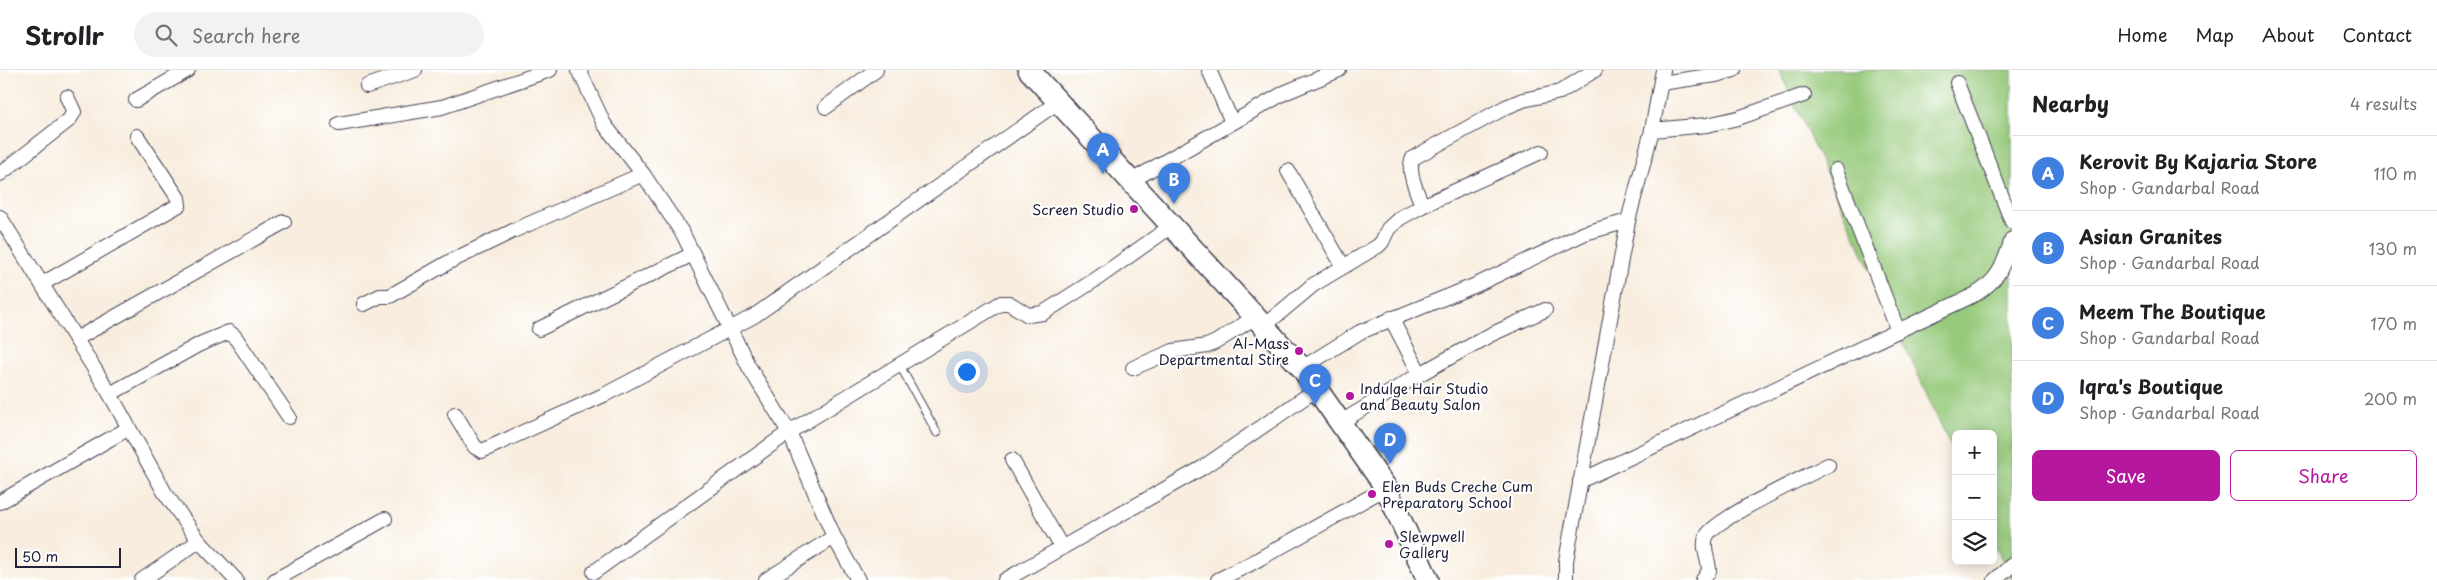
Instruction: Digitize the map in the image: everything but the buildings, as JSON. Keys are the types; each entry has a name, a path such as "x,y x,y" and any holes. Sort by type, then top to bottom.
{"main road":[{"path":"1028,70 1173,225 1302,368 1386,488 1428,580"}],"street":[{"path":"136,100 188,70"},
{"path":"367,86 415,70"},
{"path":"339,124 442,107 550,70"},
{"path":"579,70 604,124 643,174 670,214 693,254 729,329 763,392 790,432 834,536 858,580"},
{"path":"826,107 876,70"},
{"path":"1209,70 1232,122"},
{"path":"1131,181 1284,93 1339,70"},
{"path":"1422,206 1411,170 1410,163 1413,158 1506,107 1523,100 1560,92 1595,70"},
{"path":"1566,580 1566,561 1628,221 1652,130 1662,77 1716,76 1734,70"},
{"path":"1957,83 2012,222"},
{"path":"1652,130 1707,126 1738,118 1804,95"},
{"path":"0,174 73,116 73,107 67,97"},
{"path":"455,414 475,447 480,451 487,450 606,394 754,316 1058,102"},
{"path":"42,284 179,205 178,198 137,136"},
{"path":"1133,368 1172,351 1207,346 1261,321 1313,285 1378,246 1393,223 1422,206 1540,152"},
{"path":"1836,170 1898,331"},
{"path":"1288,171 1343,266"},
{"path":"364,304 380,296 390,296 450,262 515,230 643,174"},
{"path":"0,217 110,394 165,493 199,541 236,580"},
{"path":"1302,368 1360,332 1391,318 1476,285 1584,233 1628,221"},
{"path":"76,338 284,222"},
{"path":"594,572 790,432 899,364 1001,303 1009,303 1028,315 1043,313 1098,278 1173,225"},
{"path":"1580,481 1976,294 1993,283 1998,276 2012,240"},
{"path":"539,328 693,254"},
{"path":"1341,422 1420,374 1490,335 1545,310"},
{"path":"1391,318 1420,374"},
{"path":"110,394 200,344 229,332 235,337 289,417"},
{"path":"1005,580 1202,468 1317,389"},
{"path":"0,502 129,428"},
{"path":"1012,460 1062,548"},
{"path":"1703,580 1709,571 1705,538 1709,530 1729,516 1828,465"},
{"path":"1218,580 1386,488"},
{"path":"275,580 385,520"},
{"path":"766,580 834,536"},
{"path":"142,580 199,541"},
{"path":"1994,580 2012,565"}],"lane":[{"path":"899,364 937,433"}],"green space":[{"path":"1779,70 2012,70 2012,580 1997,549 1997,430 1952,430 1952,449"}],"place":[{"name":"Kerovit By Kajaria Store","path":"1103,174"},
{"name":"Asian Granites","path":"1174,204"},
{"name":"Screen Studio","path":"1134,209"},
{"name":"Al-Mass Departmental Stire","path":"1299,351"},
{"name":"Indulge Hair Studio and Beauty Salon","path":"1350,396"},
{"name":"Meem The Boutique","path":"1315,405"},
{"name":"Iqra's Boutique","path":"1390,464"},
{"name":"Elen Buds Creche Cum Preparatory School","path":"1372,494"},
{"name":"Slewpwell Gallery","path":"1389,544"}]}
